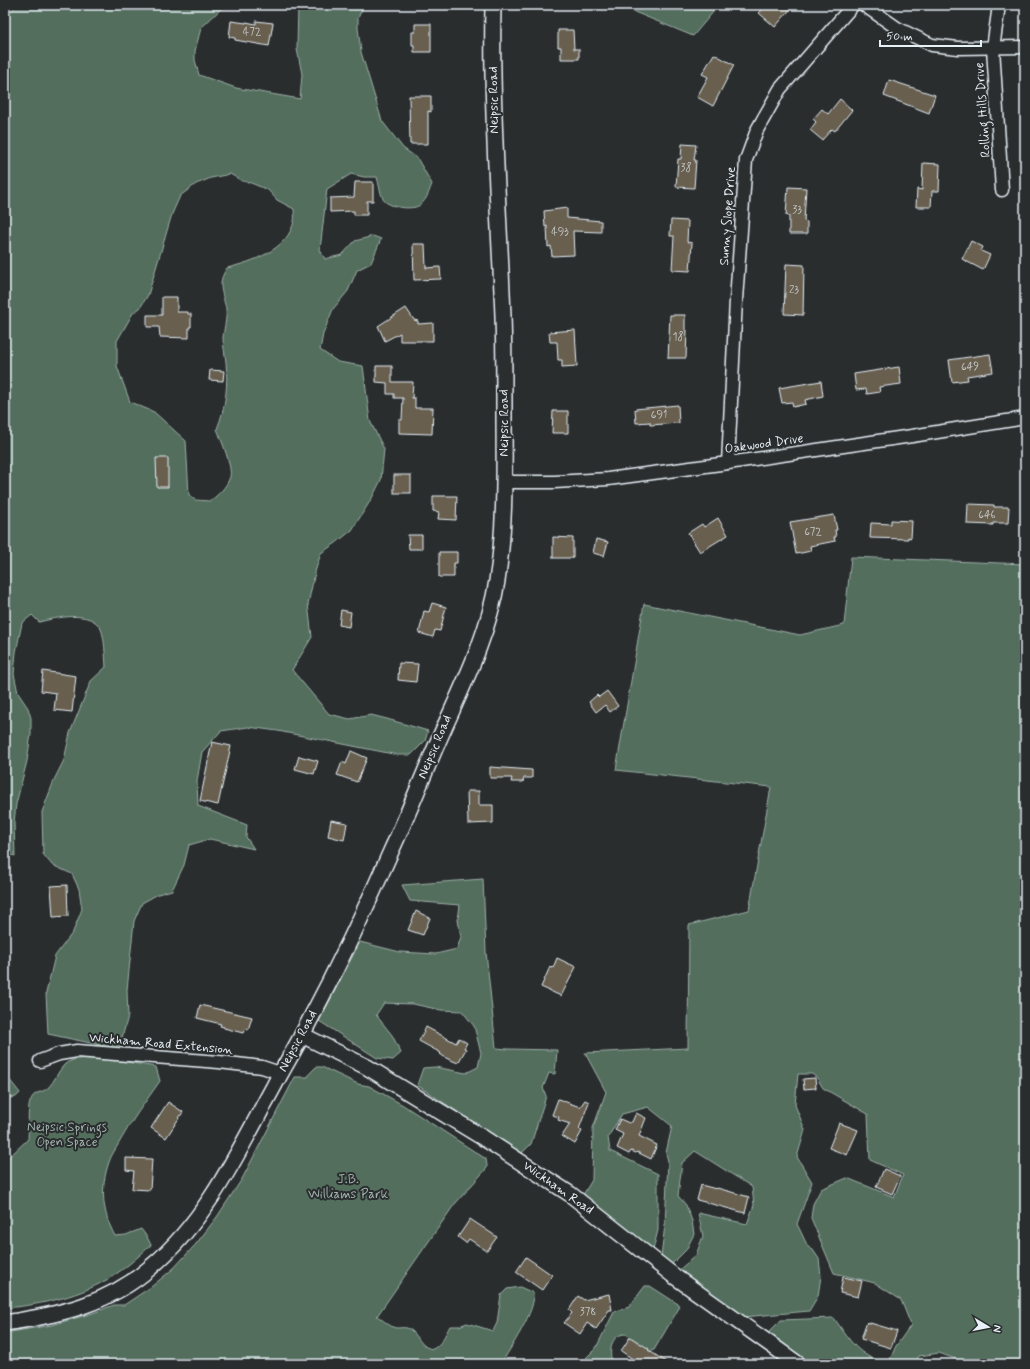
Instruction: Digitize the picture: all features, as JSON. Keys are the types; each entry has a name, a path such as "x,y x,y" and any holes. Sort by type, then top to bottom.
{"street":[{"name":"Neipsic Road","path":"5,1324 63,1313 87,1305 131,1283 155,1264 184,1234 212,1196 229,1170 280,1073 302,1036 383,869 479,649 491,611 498,578 504,482 503,318 494,121 493,5"},
{"name":"Sunny Slope Drive","path":"728,463 736,300 746,160 757,130 780,89 853,5"},
{"path":"864,5 898,28 932,45 958,48 1025,47"},
{"name":"Rolling Hills Drive","path":"999,5 993,48 1002,190"},
{"name":"Oakwood Drive","path":"504,482 554,482 608,479 728,463 1025,418"},
{"name":"Wickham Road","path":"302,1036 367,1067 482,1137 570,1194 674,1276 798,1364"},
{"name":"Wickham Road Extension","path":"40,1061 60,1054 77,1051 219,1062 262,1067 280,1073"}],"green space":[{"path":"17,5 225,5 201,28 195,51 195,60 199,75 236,88 300,99 302,74 297,49 298,5 367,5 362,9 358,18 361,52 382,121 403,148 417,158 432,184 424,201 420,205 411,208 394,206 385,202 377,177 364,177 351,174 327,189 320,250 325,259 342,255 355,241 373,236 381,239 371,263 357,270 348,291 333,309 323,334 320,350 338,362 363,366 370,421 384,449 381,480 372,498 352,530 321,553 308,604 312,637 292,670 329,714 350,719 371,715 387,719 428,731 425,741 411,755 398,755 278,731 248,727 221,731 202,752 197,781 198,806 247,825 246,837 254,849 210,839 189,845 184,865 172,890 158,894 142,903 134,921 127,990 128,1016 119,1049 48,1034 46,993 55,956 73,932 82,909 79,889 72,874 52,865 43,854 42,812 55,778 64,760 70,733 91,681 106,667 104,642 101,629 96,623 89,619 73,616 39,622 32,615 22,623 16,652 14,674 18,693 28,708 31,718 31,734 27,761 16,804 14,823 15,856 5,853 5,17","holes":["230,174 242,181 268,190 277,200 294,209 294,219 285,240 277,247 258,258 227,268 221,280 221,287 226,307 226,320 223,337 227,379 224,404 217,429 230,467 230,477 222,491 210,501 195,500 189,495 186,441 154,412 130,402 117,366 117,341 133,313 140,308 148,295 172,214 180,196 196,184 211,178"]},
{"path":"636,5 719,5 693,36 632,11"},
{"path":"851,557 1025,564 1025,1364 969,1364 939,1353 919,1356 915,1364 888,1364 896,1346 911,1325 901,1300 875,1283 834,1273 811,1218 813,1204 821,1189 847,1178 894,1197 903,1175 870,1160 868,1114 823,1088 817,1078 812,1074 798,1074 795,1105 805,1130 797,1157 812,1182 797,1224 808,1247 813,1250 819,1259 821,1276 818,1296 809,1311 743,1317 678,1271 696,1255 703,1236 698,1213 747,1224 754,1205 752,1187 695,1151 682,1163 678,1196 686,1205 692,1221 694,1234 686,1250 672,1264 661,1257 665,1225 668,1161 666,1153 672,1126 648,1107 622,1114 608,1137 610,1151 658,1174 658,1230 653,1250 583,1195 592,1180 593,1128 606,1092 585,1053 688,1048 689,925 749,910 771,787 616,770 644,604 800,635 844,625"},
{"path":"483,879 486,952 496,1048 557,1050 555,1074 549,1073 543,1088 546,1096 531,1144 521,1154 417,1085 423,1068 435,1067 466,1073 478,1067 481,1053 474,1026 462,1011 441,1010 413,1004 384,1003 376,1015 392,1035 401,1053 393,1060 377,1058 319,1021 360,942 400,952 436,954 457,949 461,937 458,920 460,905 410,901 402,885"},
{"name":"Neipsic Springs Open Space","path":"82,1058 103,1058 156,1067 160,1081 134,1119 111,1157 104,1181 105,1209 107,1218 115,1236 126,1235 141,1229 151,1245 118,1273 88,1289 47,1302 5,1308 5,1161 28,1139 28,1115 32,1098 36,1094 48,1088 62,1067 68,1062"},
{"name":"J.B. Williams Park","path":"316,1067 322,1067 358,1084 369,1086 403,1105 486,1159 487,1168 454,1205 377,1316 389,1325 396,1328 410,1329 426,1347 433,1349 441,1342 450,1326 459,1326 467,1323 493,1331 497,1323 501,1295 507,1289 520,1287 533,1293 533,1300 527,1318 501,1364 5,1364 5,1333 52,1325 114,1305 124,1305 151,1287 174,1268 196,1244 217,1217 242,1179 295,1077 308,1077"},
{"path":"5,1074 20,1093 16,1097 10,1098 5,1092"},
{"path":"645,1286 650,1286 678,1304 679,1308 654,1350 650,1351 626,1334 617,1337 612,1344 612,1364 582,1364 596,1348 614,1312 629,1307"},
{"path":"834,1318 856,1347 868,1356 887,1364 811,1364 767,1334 781,1320"}],"building":[{"path":"766,5 794,5 775,27 759,13"},
{"path":"231,21 256,24 256,21 273,23 269,46 235,40 235,38 229,37"},
{"path":"415,24 431,24 431,52 414,52 414,45 412,45 412,32 415,32"},
{"path":"558,30 573,30 574,49 579,49 579,59 561,59 561,47 558,47"},
{"path":"714,54 734,65 713,106 697,97 708,77 702,74"},
{"path":"889,80 935,95 929,113 884,96"},
{"path":"409,96 431,96 431,112 428,111 428,144 410,144"},
{"path":"840,99 852,110 835,131 832,129 822,140 810,130 816,122 813,119 822,109 828,114"},
{"path":"682,144 696,145 694,160 696,160 694,188 676,187 678,159 681,159"},
{"path":"923,163 940,164 939,191 932,191 931,207 916,207 917,189 922,190"},
{"path":"355,182 373,182 373,201 367,201 367,215 354,215 354,211 330,212 330,198 354,197"},
{"path":"788,187 806,188 804,221 807,222 807,234 789,234 789,216 786,215"},
{"path":"567,208 567,218 601,221 601,232 573,231 574,255 552,256 551,246 548,247 547,226 545,227 544,211"},
{"path":"671,220 688,221 687,242 692,243 690,271 672,270 674,236 670,236"},
{"path":"971,241 983,247 981,251 990,255 983,270 962,259"},
{"path":"413,244 425,244 426,268 440,267 441,279 414,280"},
{"path":"786,264 804,265 803,315 784,314"},
{"path":"162,297 177,297 177,312 188,312 188,314 191,314 189,338 160,337 159,327 147,327 147,315 162,315"},
{"path":"406,308 414,320 418,321 418,324 433,323 433,341 400,341 400,333 385,341 378,326"},
{"path":"670,315 685,315 685,330 687,330 686,358 668,358"},
{"path":"575,330 577,366 562,367 562,360 558,360 557,342 550,342 549,332"},
{"path":"990,354 993,372 967,376 968,380 952,382 949,360"},
{"path":"376,366 392,366 392,382 413,382 412,398 415,398 415,408 433,408 432,434 399,433 399,420 402,420 403,398 394,398 394,394 387,394 387,383 376,382"},
{"path":"899,367 901,384 879,387 880,392 867,394 866,389 856,390 854,374"},
{"path":"210,370 224,371 223,381 209,380"},
{"path":"821,381 823,396 805,400 806,404 793,407 792,402 782,403 779,388"},
{"path":"678,405 679,423 650,425 650,422 636,423 635,409"},
{"path":"553,411 568,411 568,433 552,433"},
{"path":"156,458 168,458 168,487 157,487"},
{"path":"394,475 411,475 411,493 394,493"},
{"path":"433,496 457,496 456,520 438,519 439,512 433,511"},
{"path":"968,504 1009,507 1008,523 993,523 993,525 967,524"},
{"path":"834,515 837,530 835,530 835,541 810,546 811,551 796,554 790,522"},
{"path":"718,518 728,535 700,552 688,533 702,524 704,527"},
{"path":"891,520 912,521 911,538 870,538 871,523 891,524"},
{"path":"408,535 422,535 422,549 409,549"},
{"path":"553,537 573,538 573,558 553,558"},
{"path":"596,539 608,542 604,556 593,553"},
{"path":"439,552 457,552 457,563 454,563 454,577 439,577"},
{"path":"432,603 446,607 440,631 435,630 433,637 419,633 424,611 429,612"},
{"path":"341,610 351,612 349,627 339,625"},
{"path":"399,663 418,664 416,682 398,680"},
{"path":"43,671 76,676 72,712 54,710 56,693 41,691"},
{"path":"607,691 618,706 610,712 605,705 596,712 589,702 597,695 599,697"},
{"path":"212,742 231,746 218,805 200,801"},
{"path":"351,751 367,758 357,782 337,775 342,762 346,764"},
{"path":"299,756 318,761 314,774 295,769"},
{"path":"490,767 532,770 532,778 524,778 523,782 511,782 512,778 490,778"},
{"path":"467,791 479,791 479,805 493,805 493,823 468,824"},
{"path":"331,820 347,823 344,840 328,836"},
{"path":"67,885 68,916 53,917 51,886"},
{"path":"416,911 430,918 423,935 408,930"},
{"path":"557,958 576,967 561,996 541,987 550,967 553,968"},
{"path":"200,1005 252,1017 248,1030 245,1029 243,1033 224,1028 220,1026 221,1024 197,1018"},
{"path":"426,1027 456,1043 459,1038 467,1043 464,1048 466,1049 458,1063 446,1058 440,1054 441,1053 419,1041"},
{"path":"815,1078 816,1088 804,1089 803,1079"},
{"path":"558,1099 580,1107 585,1100 589,1102 579,1129 582,1131 575,1144 562,1136 570,1124 558,1120 559,1117 552,1115"},
{"path":"168,1102 183,1112 166,1138 151,1128"},
{"path":"636,1113 646,1118 639,1136 657,1145 651,1159 637,1152 631,1151 629,1154 617,1148 623,1134 615,1130 620,1119 629,1123 632,1122"},
{"path":"839,1123 858,1130 847,1155 829,1148"},
{"path":"126,1158 152,1159 150,1190 132,1189 134,1171 126,1170"},
{"path":"884,1169 900,1176 892,1194 876,1187"},
{"path":"701,1185 749,1197 745,1213 697,1200"},
{"path":"470,1219 497,1237 487,1251 469,1239 466,1243 458,1237"},
{"path":"526,1257 552,1275 542,1290 516,1272"},
{"path":"843,1277 862,1281 858,1297 840,1293"},
{"path":"609,1294 612,1310 609,1310 596,1329 587,1323 580,1334 564,1323 572,1313 569,1310 578,1296 584,1300"},
{"path":"867,1322 897,1331 891,1348 861,1339"},
{"path":"630,1337 669,1364 640,1364 621,1351"}]}
